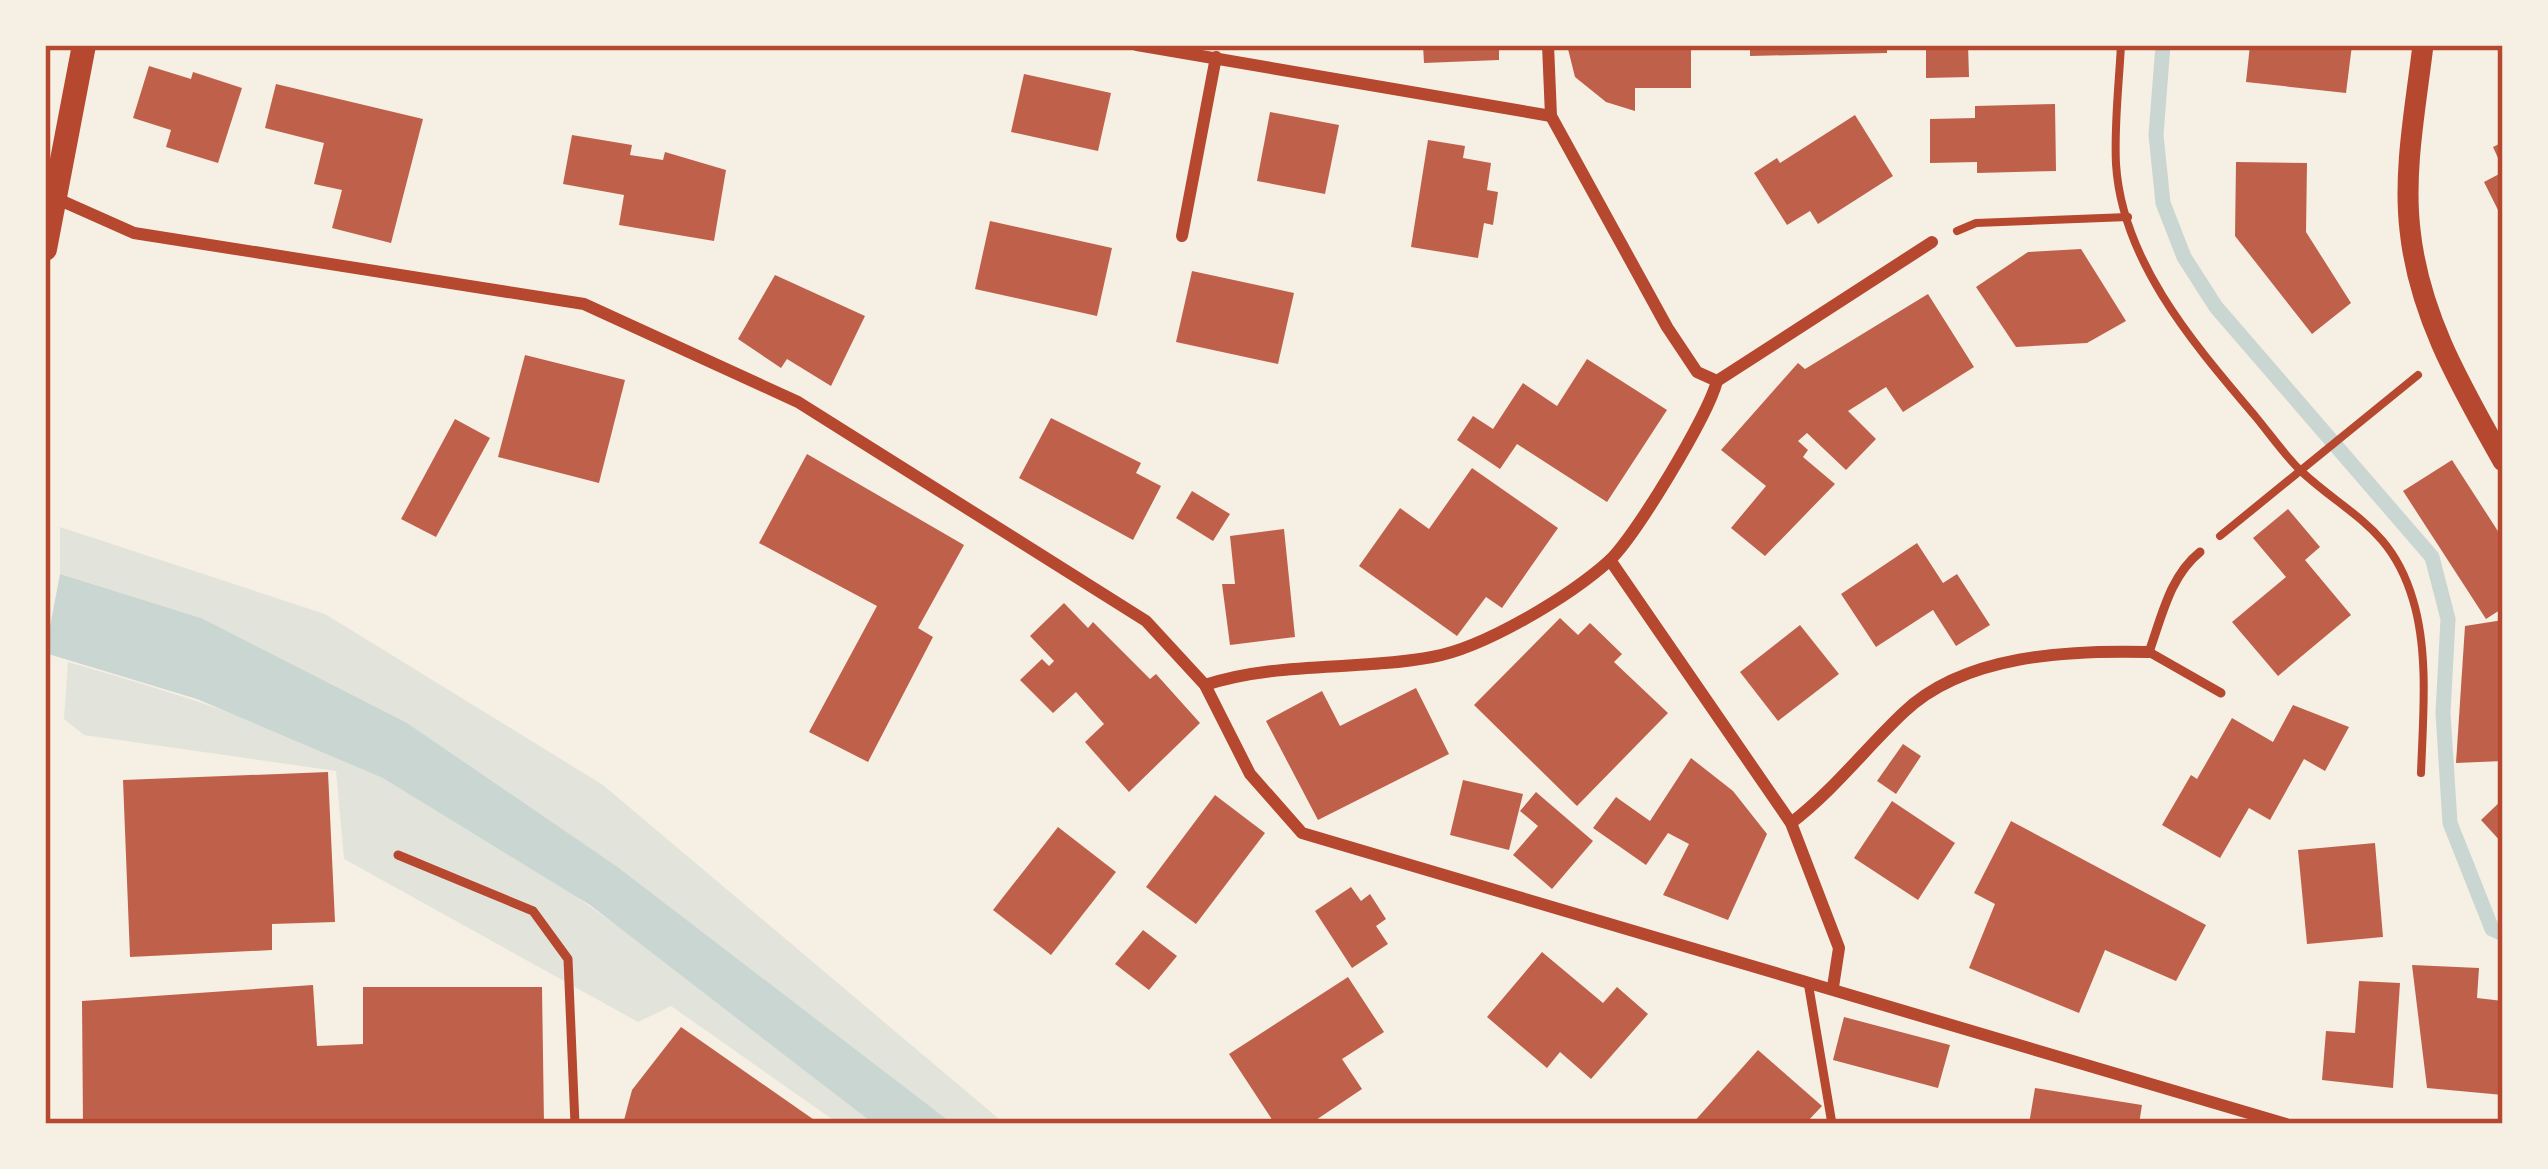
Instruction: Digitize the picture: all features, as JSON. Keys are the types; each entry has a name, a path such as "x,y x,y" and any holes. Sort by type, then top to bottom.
{"main road":[{"path":"45,249 48,195 84,45"}],"street":[{"path":"1137,45 1551,116"},
{"path":"1547,45 1551,116 1667,327 1696,372 1717,381"},
{"path":"2422,45 2409,166 2409,228 2420,282 2446,359 2503,461"},
{"path":"1182,236 1216,57"},
{"path":"48,195 134,233 584,304 798,402 1145,621 1204,685 1250,774 1302,833 2286,1124"},
{"path":"1204,685 1237,674 1433,657 1492,639 1610,560 1709,411 1717,381 1931,242"},
{"path":"1610,560 1791,824 1838,948 1833,987"},
{"path":"1791,824 1838,787 1903,713 1949,682 2048,655 2150,652"}],"lane":[{"path":"2200,552 2183,565 2150,652 2221,693"},
{"path":"398,854 533,911 568,958 575,1124"},
{"path":"1808,982 1832,1124"}],"path":[{"path":"2121,45 2116,167 2128,217 2155,281 2188,336 2302,472 2367,518 2414,601 2424,693 2421,773"},
{"path":"1931,242 1976,223 2128,217"},
{"path":"2200,552 2400,386 2446,359"}],"shaded area":[{"path":"60,527 325,614 603,785 1005,1124 953,1124 619,868 201,618 60,574"},
{"path":"60,574 201,618 407,723 619,868 953,1124 874,1124 590,905 383,778 197,699 45,653"},
{"path":"68,662 269,727 346,759 449,814 636,940 874,1124 839,1124 671,1006 638,1022 344,859 336,771 84,735 64,719"}],"building":[{"path":"1423,45 1499,45 1499,60 1424,63"},
{"path":"1567,45 1691,45 1691,88 1635,88 1635,111 1606,102 1575,77"},
{"path":"1716,45 1887,45 1887,53 1750,56 1750,50 1716,50"},
{"path":"1926,45 1968,45 1969,77 1926,78"},
{"path":"2250,45 2352,45 2346,93 2246,82"},
{"path":"149,66 191,79 193,72 242,88 218,163 166,147 171,130 133,118"},
{"path":"1024,74 1111,93 1098,151 1011,132"},
{"path":"276,84 423,119 391,243 332,228 342,190 314,184 324,143 265,128"},
{"path":"2055,104 2056,171 1977,173 1977,162 1930,163 1930,119 1975,118 1975,106"},
{"path":"1270,112 1339,125 1325,194 1257,181"},
{"path":"1855,115 1893,176 1818,224 1810,211 1787,225 1754,173 1777,158 1780,163"},
{"path":"572,135 632,145 630,155 663,160 665,152 726,170 714,241 619,225 624,195 563,184"},
{"path":"1428,140 1465,146 1463,158 1491,163 1487,190 1498,192 1493,225 1484,223 1478,258 1411,247"},
{"path":"2503,142 2503,169 2493,147"},
{"path":"2236,162 2307,163 2306,232 2351,303 2312,334 2235,236"},
{"path":"2503,172 2503,220 2484,182"},
{"path":"990,221 1112,248 1097,316 975,289"},
{"path":"2081,249 2126,321 2087,343 2016,347 1976,287 2028,252"},
{"path":"1192,271 1294,293 1278,364 1176,342"},
{"path":"775,275 865,316 831,386 787,359 781,368 738,339"},
{"path":"1928,294 1974,367 1903,412 1886,387 1848,411 1876,439 1846,470 1807,433 1798,441 1808,450 1803,457 1835,484 1765,556 1731,528 1766,486 1721,450 1798,363 1805,369"},
{"path":"525,355 625,380 599,483 498,457"},
{"path":"1587,359 1667,410 1607,502 1517,444 1500,469 1457,440 1473,416 1493,429 1523,383 1557,406"},
{"path":"1051,418 1141,463 1136,473 1161,486 1133,540 1019,478"},
{"path":"455,419 490,438 436,537 401,519"},
{"path":"807,454 964,545 918,628 933,637 868,762 809,732 877,606 759,543"},
{"path":"2452,460 2503,539 2503,608 2486,619 2403,491"},
{"path":"1472,468 1558,528 1502,608 1486,597 1457,636 1359,566 1400,508 1429,529"},
{"path":"1192,491 1230,514 1213,541 1176,518"},
{"path":"2288,509 2320,547 2305,560 2351,615 2278,676 2232,622 2286,577 2253,538"},
{"path":"1284,529 1295,637 1230,645 1222,584 1235,584 1230,536"},
{"path":"1917,543 1943,583 1957,574 1990,625 1956,646 1933,610 1876,647 1841,594"},
{"path":"1064,603 1088,628 1093,622 1150,679 1156,674 1200,723 1129,792 1085,742 1104,724 1076,692 1053,713 1020,680 1042,659 1049,666 1054,661 1030,636"},
{"path":"1560,618 1578,635 1590,623 1622,654 1614,662 1668,713 1577,806 1474,705"},
{"path":"2503,620 2503,761 2456,763 2465,626"},
{"path":"1800,625 1839,674 1778,721 1740,672"},
{"path":"1416,688 1449,754 1318,820 1266,721 1322,691 1340,726"},
{"path":"2293,705 2349,727 2325,771 2304,759 2270,820 2249,808 2220,858 2162,825 2191,775 2197,779 2232,718 2273,742"},
{"path":"1903,744 1921,756 1896,794 1877,781"},
{"path":"1691,758 1733,791 1767,834 1728,920 1663,895 1689,844 1668,833 1646,865 1593,828 1616,797 1650,821"},
{"path":"328,772 335,922 272,924 272,950 130,957 123,780"},
{"path":"1463,780 1523,794 1509,850 1450,835"},
{"path":"1536,792 1593,841 1552,889 1513,855 1538,826 1520,811"},
{"path":"1215,795 1265,833 1196,924 1146,887"},
{"path":"2503,799 2503,844 2481,820"},
{"path":"1892,801 1955,843 1918,900 1854,858"},
{"path":"2011,821 2206,925 2176,981 2105,950 2079,1013 1969,968 1995,904 1974,893"},
{"path":"1058,827 1116,872 1051,955 993,910"},
{"path":"2375,843 2383,937 2307,944 2298,850"},
{"path":"1351,887 1361,901 1370,894 1386,919 1376,926 1388,944 1352,968 1315,911"},
{"path":"1143,930 1177,956 1149,990 1115,964"},
{"path":"1542,952 1603,1003 1617,987 1648,1014 1591,1079 1560,1052 1547,1068 1487,1017"},
{"path":"2412,965 2479,968 2477,998 2503,1001 2503,1095 2427,1088"},
{"path":"1348,977 1384,1032 1342,1059 1362,1089 1310,1124 1275,1124 1229,1054"},
{"path":"2359,981 2400,983 2393,1088 2322,1080 2326,1031 2355,1033"},
{"path":"313,985 317,1046 363,1044 363,987 542,987 544,1124 83,1124 82,1001"},
{"path":"1844,1017 1950,1045 1938,1088 1833,1060"},
{"path":"681,1027 820,1124 623,1124 632,1090"},
{"path":"1758,1050 1822,1106 1805,1124 1692,1124"},
{"path":"2035,1088 2142,1105 2139,1124 2029,1124"}],"waterway":[{"path":"2163,45 2156,135 2163,203 2184,257 2216,307 2432,557 2448,619 2443,713 2450,823 2492,929 2503,934"}]}
